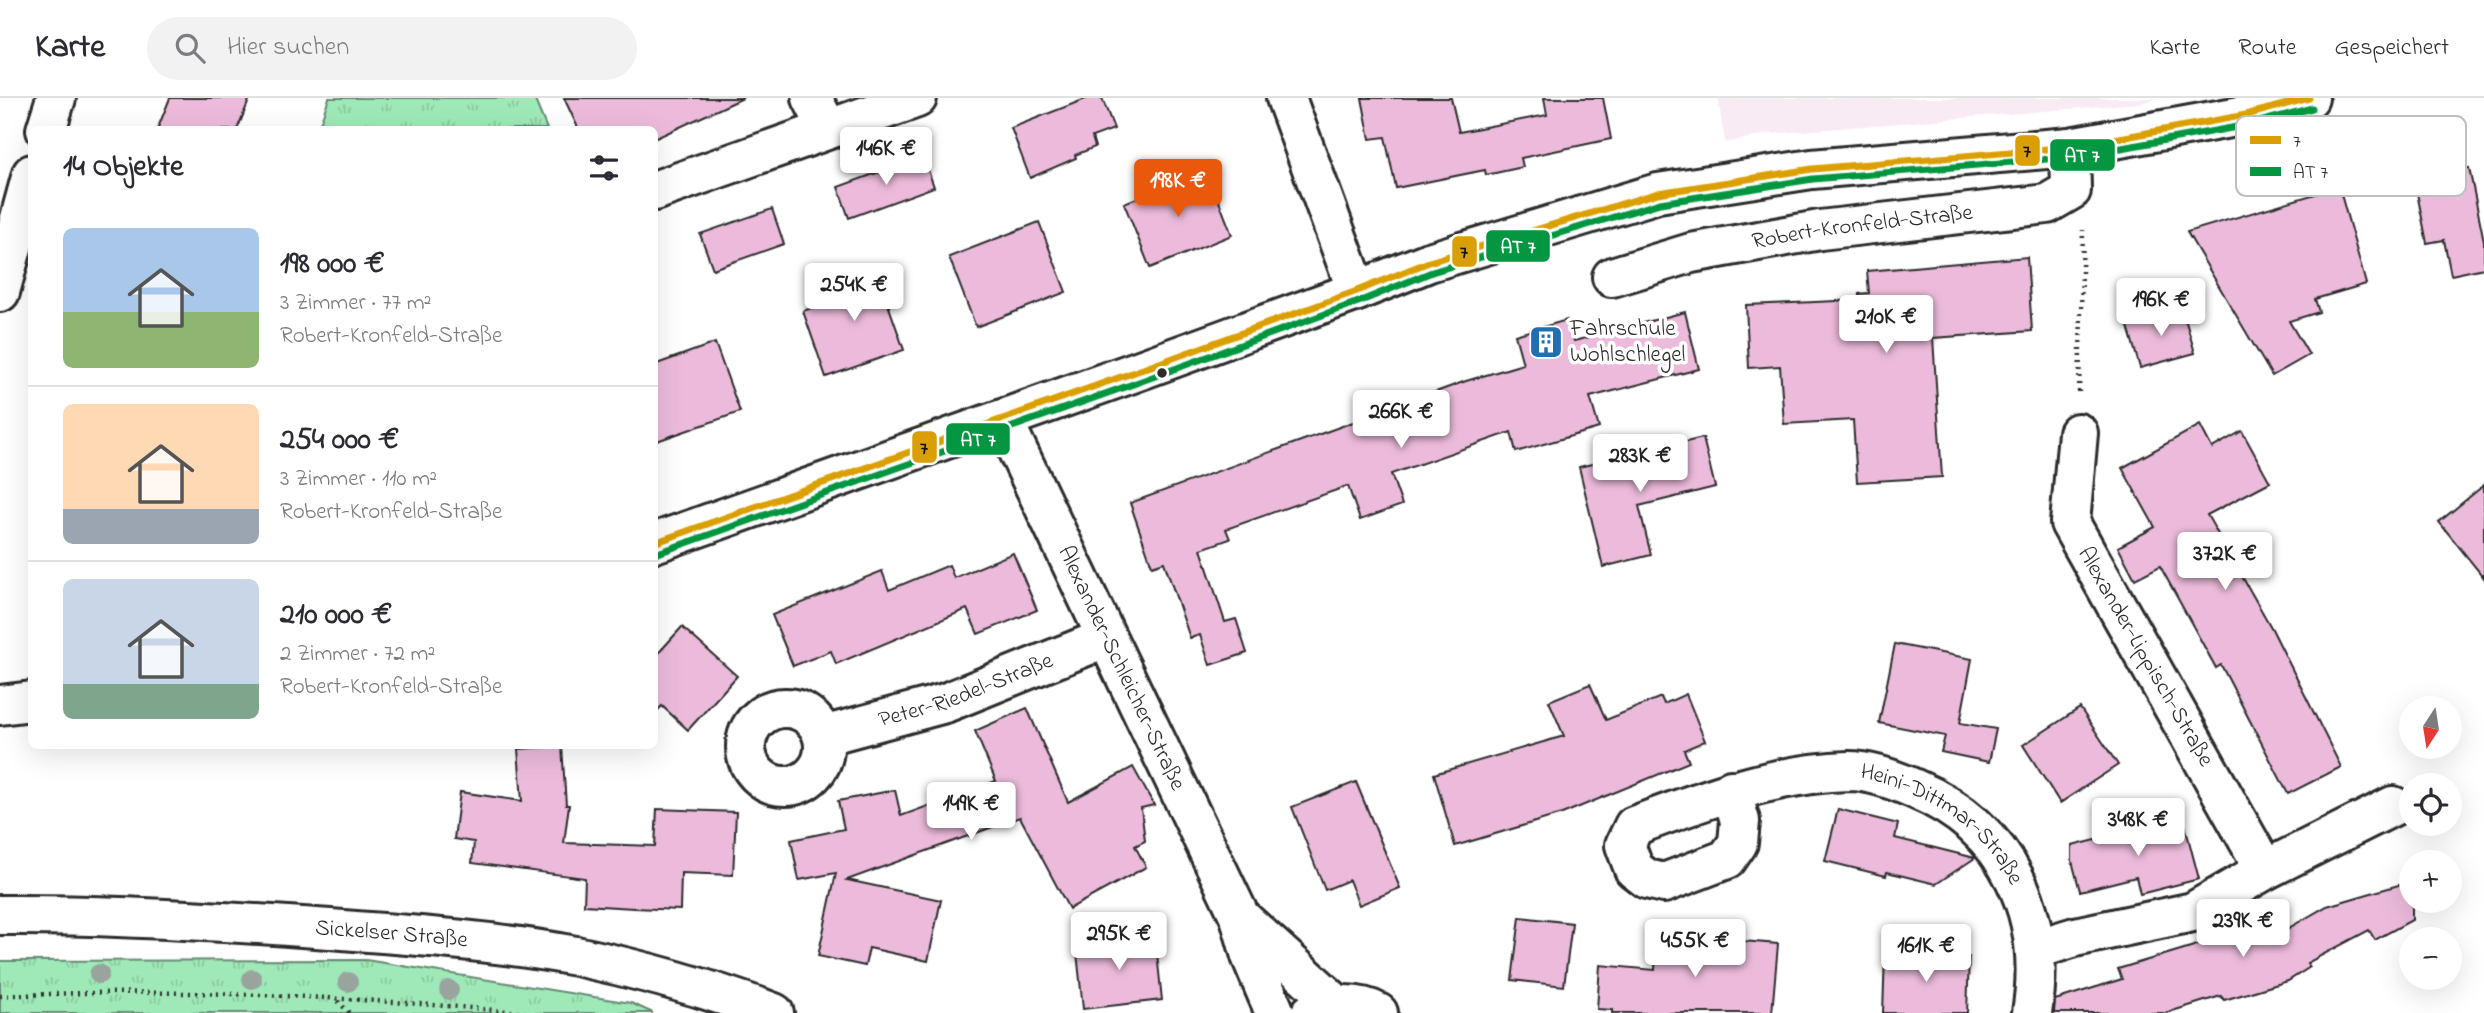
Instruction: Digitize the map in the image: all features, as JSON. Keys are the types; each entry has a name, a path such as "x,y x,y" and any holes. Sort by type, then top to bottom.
{"street":[{"path":"47,126 56,98"},
{"path":"658,189 820,113 917,98"},
{"path":"1286,98 1357,291"},
{"path":"2240,116 2309,98"},
{"path":"658,542 1003,420 1357,291 1429,262 1658,193 1812,169 2070,147 2236,117"},
{"path":"2070,147 2071,190"},
{"path":"0,292 23,181"},
{"name":"Robert-Kronfeld-Straße","path":"1612,277 1690,253 1820,230 2047,204 2071,190"},
{"name":"Alexander-Schleicher-Straße","path":"1003,420 1240,917 1251,956 1275,1013"},
{"name":"Alexander-Lippisch-Straße","path":"2078,433 2070,523 2265,870"},
{"name":"Peter-Riedel-Straße","path":"823,736 945,703 1106,638"},
{"path":"0,705 28,702"},
{"name":"Heini-Dittmar-Straße","path":"1731,790 1794,777 1851,771 1895,780 1939,799 1974,824 2009,867 2026,901 2036,949 2032,1013"},
{"path":"2036,949 2075,937 2193,912 2265,870 2393,806"},
{"name":"Sickelser Straße","path":"0,915 224,922 503,945 575,956 646,972 729,996 774,1013"},
{"name":"Alexander-Schleicher-Straße","path":"1240,917 1324,1009"},
{"path":"1324,1009 1355,1005 1378,1013"}],"path":[{"path":"2071,190 2083,214 2078,433"},
{"path":"0,996 61,993 210,994 443,1005 528,1013"},
{"path":"337,1000 349,1013"}],"shaded area":[{"path":"1718,98 2158,98 2141,103 1768,134 1725,143"}],"green space":[{"path":"329,98 534,98 546,126 319,126"},
{"path":"366,960 631,1003 653,1013 0,1013 0,961"}],"building":[{"path":"170,98 250,98 239,126 159,126"},
{"path":"564,98 743,98 658,137 658,126 577,126"},
{"path":"1088,98 1102,98 1114,129 1092,137 1095,147 1030,178 1011,128"},
{"path":"1362,98 1451,98 1459,132 1547,115 1544,98 1603,98 1611,139 1521,158 1523,167 1486,175 1485,170 1396,188 1385,137 1370,139"},
{"path":"923,156 934,187 849,218 838,187"},
{"path":"2469,168 2484,241 2484,268 2451,275 2444,240 2427,243 2418,196 2466,196 2466,169"},
{"path":"1207,170 1232,235 1150,268 1124,203"},
{"path":"2309,196 2342,196 2366,284 2315,299 2319,312 2289,321 2309,355 2272,376 2187,232"},
{"path":"772,209 784,244 713,269 700,234"},
{"path":"1039,222 1066,292 976,327 949,257"},
{"path":"2027,257 2032,331 1933,338 1942,477 1857,482 1853,420 1784,424 1780,366 1749,368 1746,305 1859,300 1859,294 1869,293 1867,271"},
{"path":"874,264 904,350 826,377 803,311 834,300 827,281"},
{"path":"2182,308 2195,353 2140,368 2127,323"},
{"path":"1685,312 1699,369 1590,397 1599,428 1516,452 1511,432 1391,474 1402,505 1360,520 1348,486 1226,529 1230,539 1201,549 1225,622 1236,619 1247,653 1210,665 1200,635 1190,638 1164,562 1152,566 1130,503 1466,381 1523,364 1515,335 1567,320 1574,341"},
{"path":"715,343 740,412 658,441 658,364"},
{"path":"2200,425 2212,448 2242,431 2270,482 2207,515 2272,629 2341,767 2288,794 2221,665 2216,668 2160,566 2135,579 2118,547 2155,527 2122,468"},
{"path":"1703,438 1715,487 1639,506 1651,555 1603,567 1579,467"},
{"path":"2484,485 2484,578 2439,522"},
{"path":"1013,553 1037,610 978,634 967,609 836,664 831,651 793,666 772,615 882,571 889,590 949,565 954,578"},
{"path":"682,627 737,676 688,730 662,706 658,710 658,654"},
{"path":"1895,644 1972,659 1960,723 1996,729 1989,762 1941,752 1945,736 1879,723"},
{"path":"1590,684 1606,720 1661,697 1664,704 1686,694 1705,741 1684,750 1689,762 1562,814 1455,846 1434,774 1564,736 1549,701"},
{"path":"1027,708 1068,802 1133,767 1154,805 1141,808 1145,841 1135,846 1146,867 1069,909 1020,817 847,880 941,900 928,961 869,948 865,966 818,956 836,873 799,880 791,840 844,829 838,801 895,790 901,816 996,781 975,731"},
{"path":"2080,708 2118,765 2060,803 2023,745"},
{"path":"518,749 562,749 566,805 569,805 564,843 655,846 657,809 736,812 733,875 681,873 680,910 634,908 584,905 585,878 472,863 474,842 454,839 460,792 522,801"},
{"path":"1356,782 1400,888 1359,905 1349,880 1325,890 1292,807"},
{"path":"1838,809 1898,824 1895,838 1975,858 1936,884 1887,872 1886,876 1825,861"},
{"path":"2183,818 2199,879 2140,894 2136,877 2080,891 2072,861 2072,846"},
{"path":"2399,885 2399,913 2412,913 2412,920 2375,940 2369,930 2307,963 2310,967 2288,981 2224,1000 2221,996 2166,1013 2054,1013 2055,1000 2122,979 2118,969 2250,929 2254,942 2284,924 2287,929 2327,906"},
{"path":"1520,917 1572,923 1564,986 1512,980"},
{"path":"1657,934 1778,944 1772,1013 1612,1013 1612,1010 1597,1009 1600,965 1655,970"},
{"path":"1155,935 1162,1000 1083,1009 1076,943"},
{"path":"1885,954 1969,957 1967,1013 1883,1013"}],"transit line":[{"name":"7","path":"2240,116 2309,98"},
{"path":"2282,116 2312,108"},
{"name":"7","path":"658,542 1132,373 1429,262 1658,193 1812,169 2070,147 2236,117"},
{"path":"658,553 1136,383 1361,301 1432,272 1660,203 1813,179 2072,157 2236,127"}],"place":[{"name":"Fahrschule Wohlschlegel","path":"1546,342"}]}
